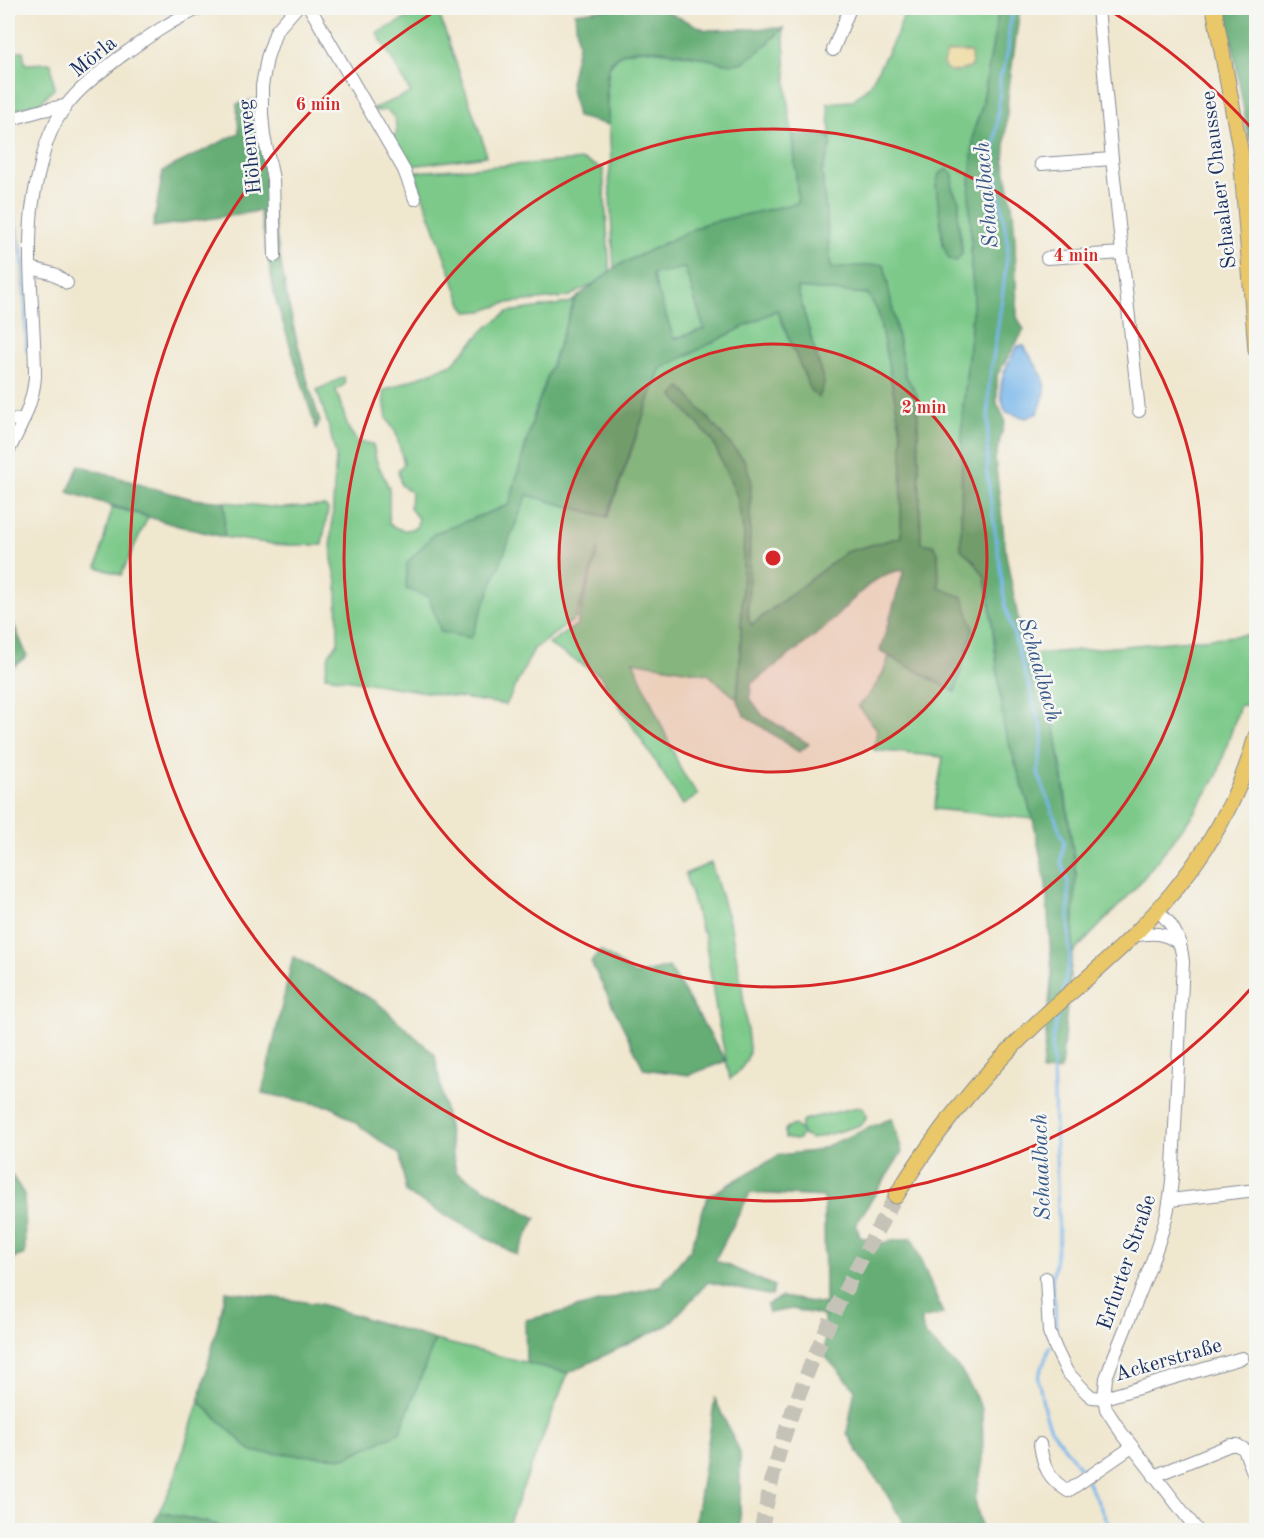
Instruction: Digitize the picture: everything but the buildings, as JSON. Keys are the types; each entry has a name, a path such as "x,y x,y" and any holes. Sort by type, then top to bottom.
{"main road":[{"name":"Schaalaer Chaussee","path":"1214,8 1240,154 1257,350"},
{"path":"896,1196 921,1156 949,1118 998,1061 1158,911 1198,860 1220,824 1246,770 1257,736"}],"street":[{"path":"170,8 178,19"},
{"name":"Mörla","path":"8,452 34,391 30,233 34,190 51,132 66,106 114,62 178,19 201,8"},
{"name":"Höhenweg","path":"275,256 273,179 264,136 262,86 267,58 276,31 296,8"},
{"path":"310,8 404,170 415,199"},
{"path":"833,50 850,8"},
{"path":"1098,8 1139,411"},
{"name":"Mörla","path":"8,120 66,106"},
{"path":"1041,164 1112,159"},
{"path":"1047,258 1122,253"},
{"path":"31,268 54,274 67,283"},
{"path":"8,420 24,419"},
{"name":"Erfurter Straße","path":"1104,1398 1106,1378 1154,1253 1170,1200 1183,962 1181,944 1171,925 1158,911"},
{"path":"1133,936 1167,935 1181,944"},
{"path":"1170,1200 1257,1190"},
{"path":"1046,1278 1050,1337 1067,1372 1092,1397 1104,1398 1106,1409 1118,1428 1197,1530"},
{"name":"Ackerstraße","path":"1104,1398 1242,1358"},
{"path":"1040,1444 1042,1460 1049,1474 1057,1484 1068,1491 1132,1447"},
{"path":"1155,1476 1230,1445 1237,1445 1244,1449 1257,1480"}],"green space":[{"path":"427,8 437,8 486,156 411,166 404,161 391,139 397,132 395,118 387,110 372,109 411,93 377,33"},
{"path":"616,8 658,8 706,30 783,28 757,53 746,61 736,64 663,50 623,54 613,60 608,70 606,90 609,125 577,117 570,83 578,45 575,13"},
{"path":"906,8 999,8 982,106 974,130 971,267 974,295 962,418 961,549 984,575 989,596 1004,727 1033,819 934,809 943,757 874,750 877,729 858,706 877,683 889,656 955,692 939,588 938,553 921,543 917,395 905,374 884,265 831,268 822,172 831,145 828,103 852,101 870,85 897,34","holes":["953,175 952,188 959,201 958,219 962,246 962,253 956,261 943,245 940,215"]},
{"path":"999,8 1020,8 1008,95 1004,162 1013,211 1017,317 1024,330 997,375 997,403 1005,420 995,459 1006,555 1023,645 1053,714 1076,873 1073,943 1061,1070 1042,1072 1052,974 1046,884 1033,819 1004,727 989,596 984,575 961,549 962,418 974,295 969,195 974,130 982,106"},
{"path":"1226,8 1256,8 1256,142 1249,140"},
{"path":"783,28 798,203 704,224 614,268 609,178 611,159 607,88 609,67 621,53 644,49 724,63 766,45"},
{"path":"23,51 25,64 51,63 54,89 39,103 8,112 8,52"},
{"path":"258,99 283,274 296,338 320,422 316,428 275,297 260,211 153,227 163,171 239,133 237,104"},
{"path":"793,134 830,136 831,145 822,172 831,268 884,264 905,374 917,395 921,543 933,545 938,553 939,588 963,597 973,628 955,692 880,651 904,570 892,572 870,584 833,620 751,684 750,698 763,716 809,744 799,752 744,715 737,699 744,534 737,496 712,440 673,396 681,387 744,460 751,479 748,618 752,625 846,552 901,537 902,436 878,312 868,294 797,288 824,383 819,398 811,391 777,310 660,369 607,517 527,495 471,638 441,632 429,597 406,589 407,563 435,533 509,505 535,412 575,299 617,266 704,224 798,203","holes":["685,268 704,329 674,339 652,274"]},
{"path":"583,160 603,169 610,273 608,276 568,297 507,303 482,311 467,312 462,304 414,172"},
{"path":"947,169 953,175 952,188 959,201 958,219 962,254 956,261 949,259 943,245 936,185 939,174"},
{"path":"685,268 705,329 673,339 652,274"},
{"path":"797,288 868,294 878,312 902,436 901,537 846,552 751,625 748,618 751,479 681,387 674,395 712,440 737,496 744,534 737,699 708,674 633,661 682,772 698,795 683,805 600,675 548,644 577,625 598,549 576,618 534,649 506,705 325,676 329,654 338,643 337,582 331,539 336,455 317,390 344,377 345,384 336,390 349,430 358,442 373,444 376,460 389,488 389,524 403,530 413,529 417,527 418,519 410,508 411,492 401,485 398,470 404,464 396,433 387,419 383,391 452,364 486,328 508,312 569,303 575,299 535,412 509,505 435,533 429,597 441,632 527,494 608,517 660,369 777,310 811,391 824,383"},
{"path":"79,465 193,499 225,502 224,537 178,526 68,492"},
{"path":"225,502 280,508 325,506 328,510 322,545 280,545 224,537"},
{"path":"112,507 148,517 121,575 97,567"},
{"path":"8,625 14,625 27,656 8,671"},
{"path":"1256,634 1255,705 1240,705 1217,776 1191,817 1134,890 1072,954 1076,873 1063,776 1052,712 1027,655"},
{"path":"711,863 731,928 742,987 749,1047 744,1065 730,1079 717,1016 704,932 702,932 685,874"},
{"path":"600,950 636,975 669,967 726,1061 689,1075 644,1069 591,962"},
{"path":"293,957 377,1002 435,1055 456,1172 536,1218 517,1255 406,1193 400,1155 333,1107 262,1093"},
{"path":"858,1107 866,1114 866,1119 861,1125 812,1139 804,1136 802,1132 797,1140 785,1138 785,1130 788,1127 795,1125 801,1131 803,1120"},
{"path":"892,1118 902,1152 856,1224 860,1237 881,1243 912,1238 943,1314 921,1319 924,1334 962,1372 982,1409 983,1460 975,1500 982,1530 907,1530 881,1484 870,1472 847,1433 855,1389 825,1356 824,1316 792,1309 769,1313 767,1305 782,1297 825,1304 824,1197 750,1193 715,1260 774,1286 772,1296 708,1282 668,1325 568,1373 526,1363 525,1320 661,1285 691,1248 707,1197 779,1155 815,1151"},
{"path":"8,1170 24,1194 25,1254 11,1259 8,1248"},
{"path":"226,1291 320,1304 435,1340 400,1432 345,1458 252,1452 199,1401"},
{"path":"435,1340 568,1373 506,1530 226,1530 218,1525 159,1512 173,1483 199,1401 252,1452 400,1432"},
{"path":"715,1399 740,1453 740,1530 694,1530"},
{"path":"159,1512 218,1525 226,1530 151,1530"}],"sand":[{"path":"971,52 972,67 956,72 946,68 943,64 946,54"}],"water":[{"path":"1018,346 1024,346 1043,377 1045,392 1038,413 1026,418 1006,412 1001,394 1005,370"}],"waterway":[{"name":"Schaalbach","path":"1016,8 1012,16 1008,50 1000,76 996,135 995,164 1008,247 989,385 987,474 1006,609 1043,734 1038,773 1064,842 1061,861 1068,881 1070,958 1063,992"},
{"name":"Mörla","path":"8,192 23,259 27,351"},
{"name":"Schaalbach","path":"1054,1334 1056,1330 1052,1282 1059,1239 1052,1041 1058,1013"},
{"name":"Schaalbach","path":"1050,1346 1038,1379 1045,1413 1051,1429 1084,1475"},
{"name":"Schaalbach","path":"1087,1481 1111,1530"}],"tunnel":[{"path":"761,1530 781,1446 804,1381 847,1287 896,1196"}]}
